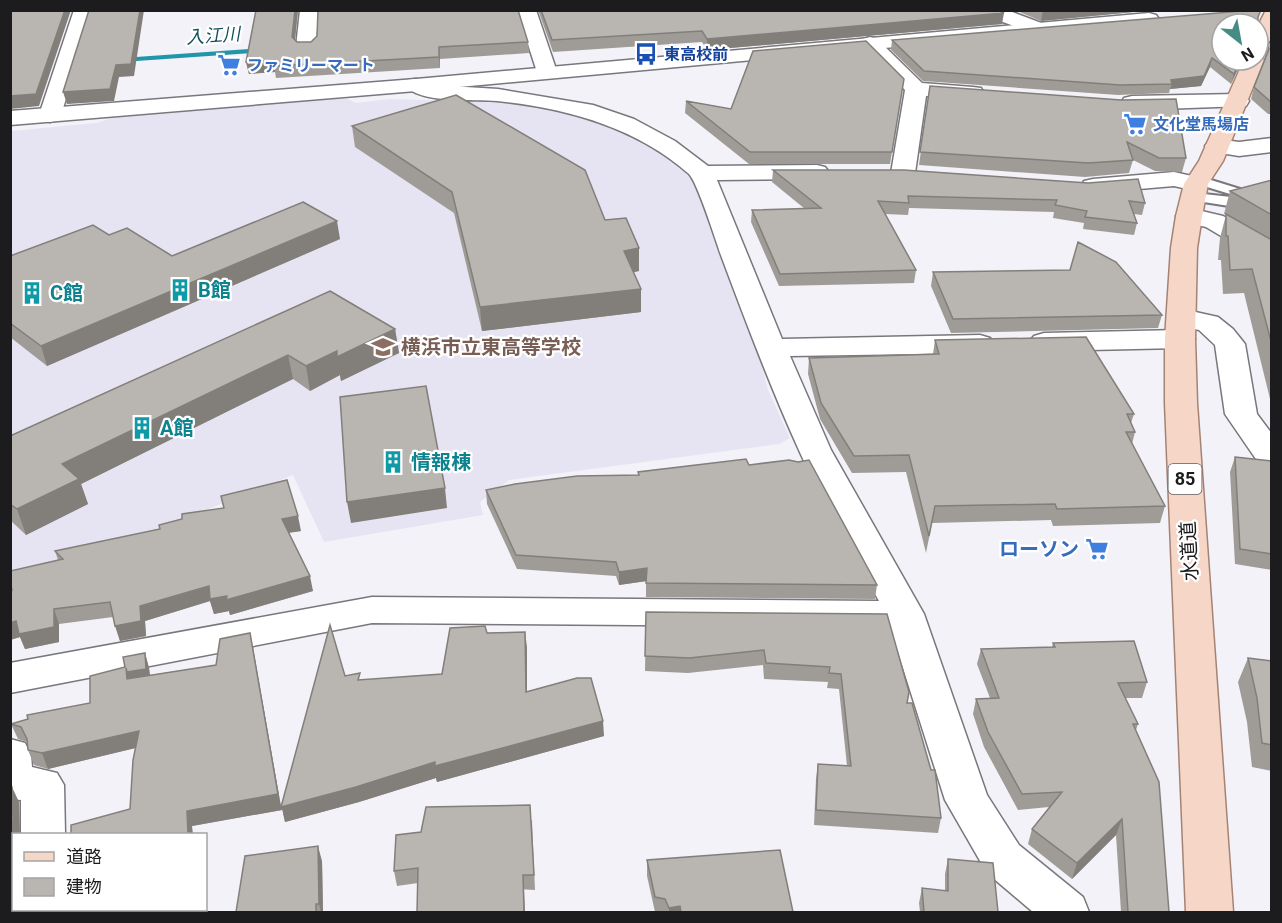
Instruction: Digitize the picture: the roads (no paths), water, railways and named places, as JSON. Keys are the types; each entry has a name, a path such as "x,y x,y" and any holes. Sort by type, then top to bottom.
{"main road":[{"name":"水道道","path":"1209,912 1181,403 1184,248 1195,194 1249,72"}],"street":[{"path":"50,115 84,10"},
{"path":"306,47 309,10"},
{"path":"526,10 547,72"},
{"path":"988,10 1037,28"},
{"path":"10,118 416,85 1168,18"},
{"path":"870,43 916,89 999,95"},
{"path":"416,85 431,91 498,95 585,110 626,124 667,146 702,173 771,348 815,450 905,614 967,800 1003,859 1066,912"},
{"path":"903,173 916,89"},
{"path":"1106,103 1238,100"},
{"path":"1217,146 1239,149 1272,145"},
{"path":"702,173 834,172"},
{"path":"1073,186 1174,179 1195,194 1214,221 1272,255"},
{"path":"771,348 1010,343 1181,329 1208,322 1230,344 1241,414 1272,458"},
{"path":"10,678 372,610 905,614"},
{"path":"10,755 12,782 42,785 43,833"}],"waterway":[{"name":"入江川","path":"122,60 264,50"}],"place":[{"name":"東高校前","path":"646,54"},
{"name":"ファミリーマート","path":"229,65"},
{"name":"文化堂馬場店","path":"1135,124"},
{"name":"B館","path":"180,290"},
{"name":"C館","path":"32,293"},
{"name":"横浜市立東高等学校","path":"383,347"},
{"name":"A館","path":"142,428"},
{"name":"情報棟","path":"393,462"},
{"name":"ローソン","path":"1097,549"}]}
